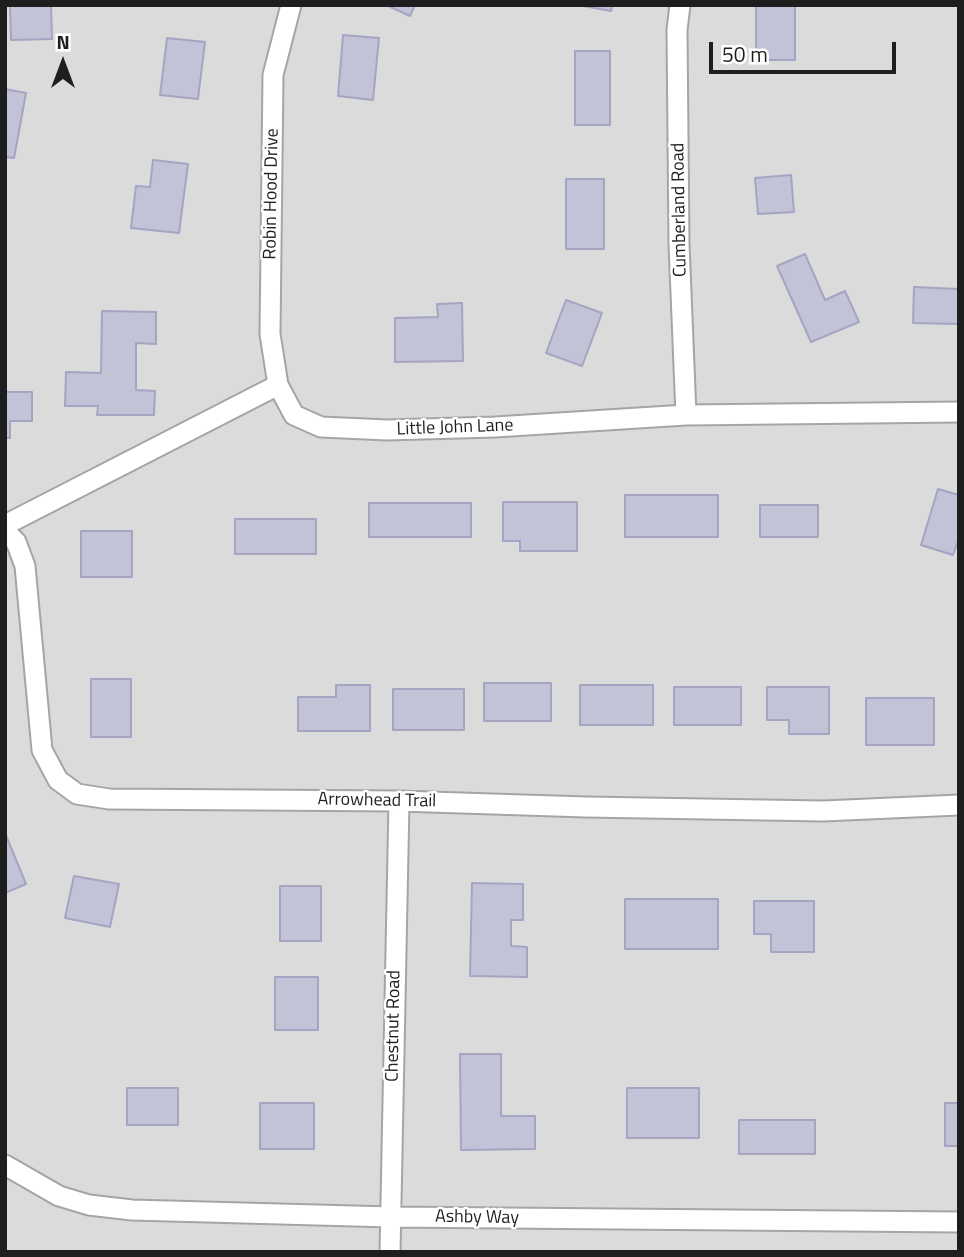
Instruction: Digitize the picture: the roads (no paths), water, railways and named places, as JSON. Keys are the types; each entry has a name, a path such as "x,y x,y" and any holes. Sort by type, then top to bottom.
{"street":[{"name":"Robin Hood Drive","path":"278,385 270,334 273,75 291,5"},
{"name":"Cumberland Road","path":"680,5 677,30 679,244 686,415"},
{"name":"Little John Lane","path":"278,385 294,415 321,427 387,430 495,427 686,415 959,412"},
{"path":"5,525 278,385"},
{"name":"Arrowhead Trail","path":"5,531 16,542 25,566 42,750 58,780 77,794 109,799 398,801 823,811 959,805"},
{"name":"Chestnut Road","path":"390,1252 398,801"},
{"name":"Ashby Way","path":"5,1165 59,1196 89,1205 146,1210 391,1217 959,1222"}]}
